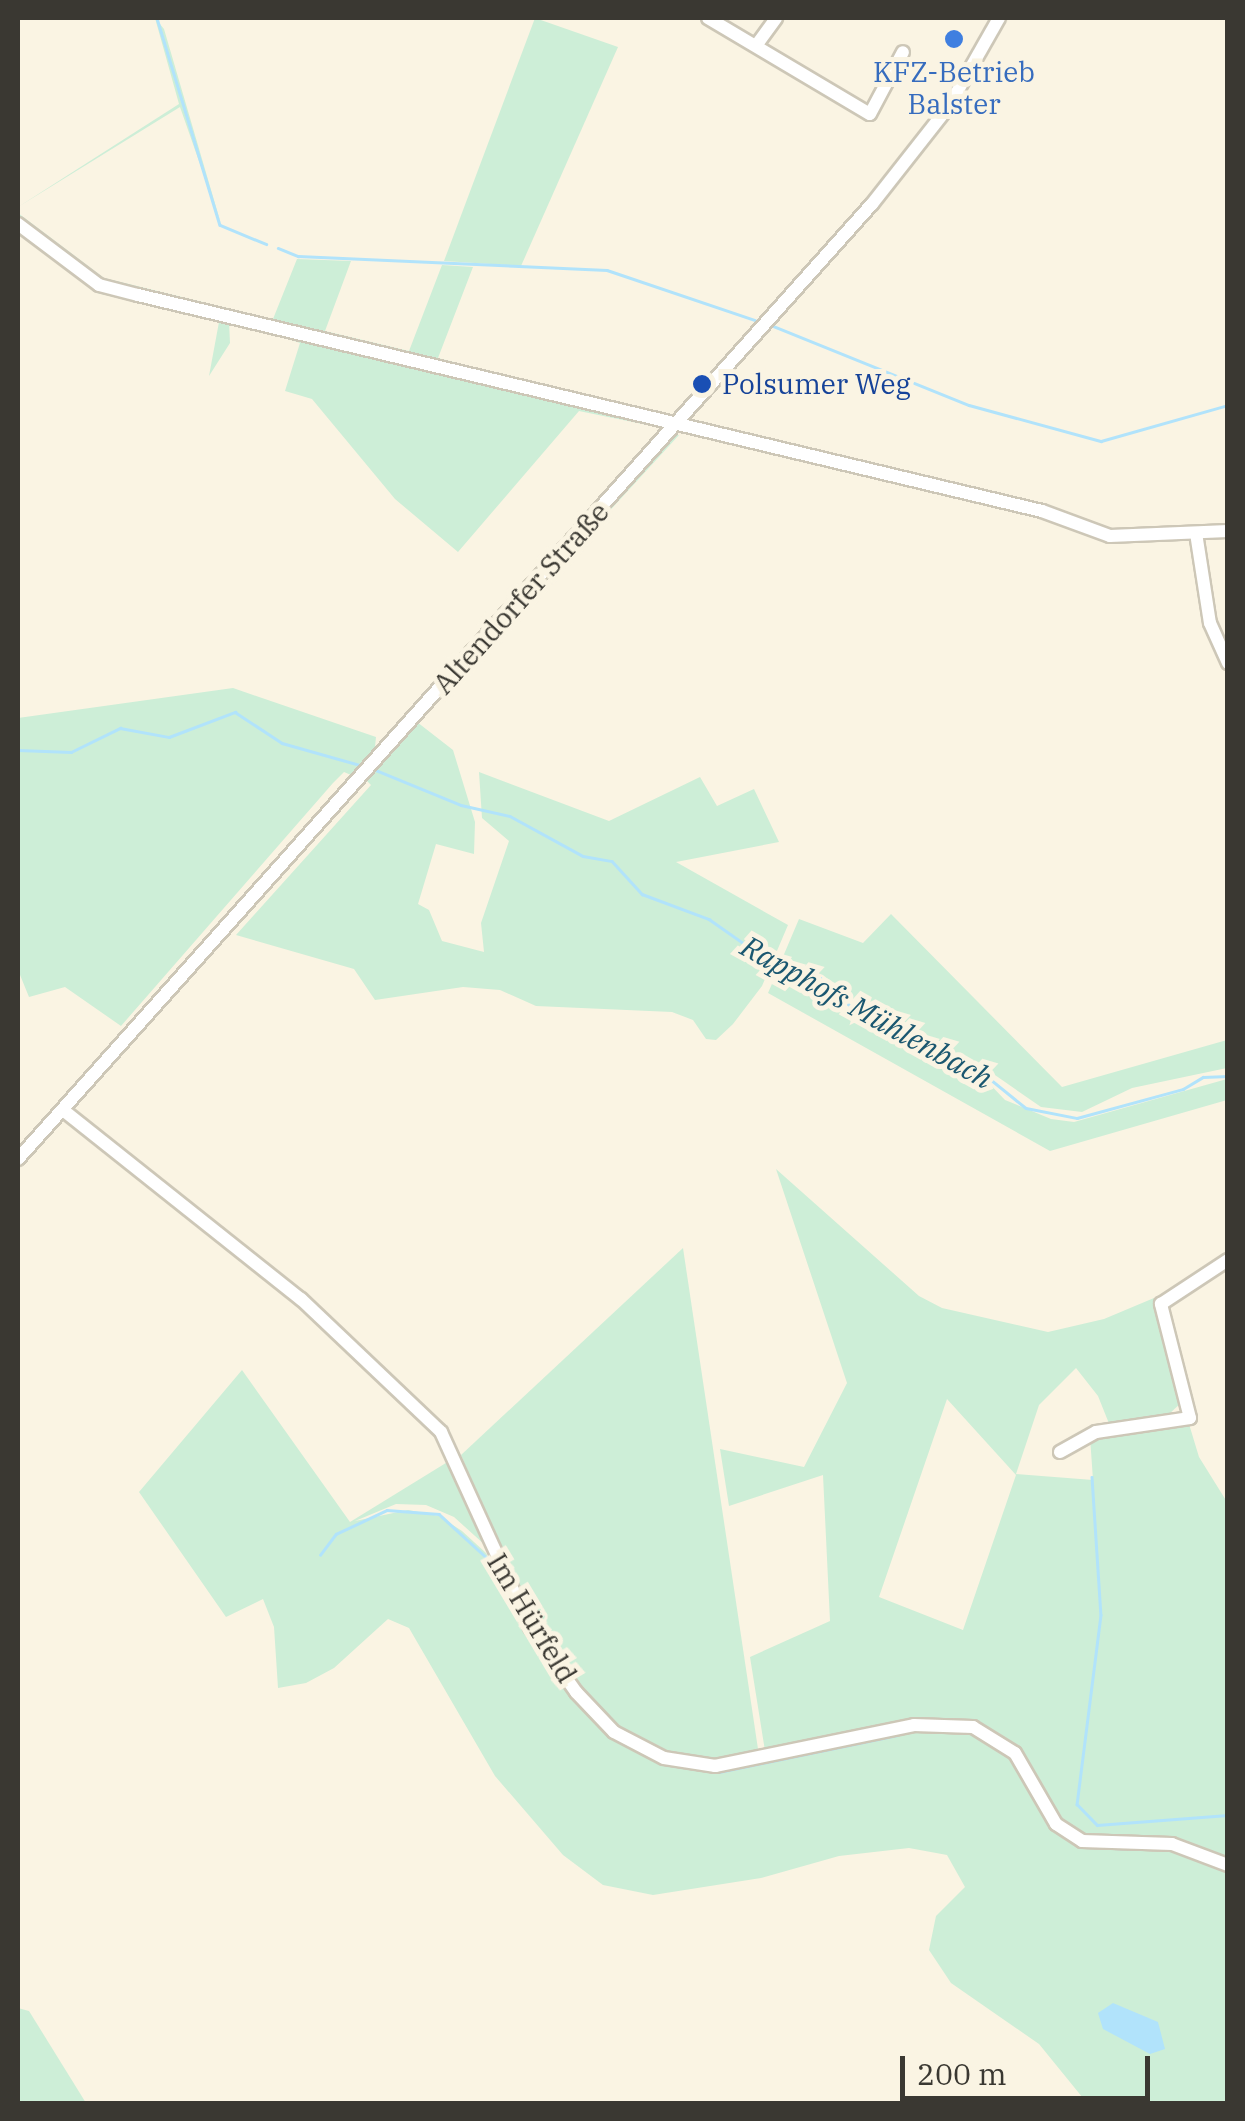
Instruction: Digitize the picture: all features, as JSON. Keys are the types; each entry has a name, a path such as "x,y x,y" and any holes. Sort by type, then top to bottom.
{"street":[{"path":"708,18 758,43 870,114 902,52"},
{"path":"758,43 776,18"},
{"name":"Altendorfer Straße","path":"18,1159 906,164 949,106 999,18"},
{"path":"18,224 99,285 1042,511 1110,536 1228,532"},
{"path":"1196,534 1210,623 1228,663"},
{"name":"Im Hürfeld","path":"62,1110 301,1299 442,1432 530,1627 576,1692 614,1732 664,1758 714,1766 914,1726 973,1726 1015,1754 1056,1824 1082,1842 1172,1844 1228,1866"},
{"path":"1060,1452 1096,1432 1190,1418 1162,1304 1228,1260"}],"green space":[{"path":"155,18 164,29 221,224 180,107 18,207 179,104"},
{"path":"535,18 618,47 521,266 444,261"},
{"path":"18,213 104,278 273,319 297,259 351,261 325,331 409,351 442,265 473,267 438,358 473,367 109,285 18,219"},
{"path":"18,228 93,285 229,321 230,343 209,376 219,322 97,293"},
{"path":"250,326 657,421 657,427 579,411 458,552 395,499 312,399 285,391 300,343"},
{"path":"673,435 679,435 423,715"},
{"path":"233,688 376,737 375,747 351,775 344,772 333,783 121,1026 65,987 29,997 18,970 18,718"},
{"path":"417,722 453,750 475,822 474,854 436,844 418,904 429,910 442,941 484,952 481,923 509,841 482,818 479,772 609,821 700,777 717,806 754,789 779,842 676,862 788,925 762,986 733,1024 716,1040 706,1039 693,1020 672,1012 536,1006 500,990 463,987 375,1000 354,969 236,935 371,785 367,781"},
{"path":"891,914 1062,1087 1227,1040 1227,1068 1132,1088 1082,1112 1041,1107 982,1066 945,1054 923,1031 880,1021 823,975 782,959 799,919 863,943"},
{"path":"778,970 815,981 871,1027 920,1042 941,1063 981,1075 1005,1100 1051,1119 1074,1122 1227,1079 1227,1100 1050,1151 768,993"},
{"path":"776,1169 919,1296 942,1308 1048,1332 1104,1319 1154,1298 1183,1401 1167,1416 1189,1424 1199,1457 1227,1502 1227,1861 1211,1853 1099,1843 1059,1822 1017,1750 974,1722 920,1721 765,1751 750,1657 830,1621 823,1475 729,1506 720,1449 804,1467 847,1383","holes":["1076,1368 1098,1396 1112,1431 1090,1437 1093,1480 1016,1474 1039,1405","947,1399 1016,1475 963,1630 879,1597"]},
{"path":"683,1248 758,1749 752,1759 689,1760 633,1740 597,1709 520,1598 461,1455"},
{"path":"242,1370 350,1522 454,1458 485,1545 454,1517 426,1505 396,1504 355,1521 408,1510 439,1516 462,1531 486,1553 537,1645 638,1750 731,1769 922,1728 974,1731 1020,1764 1040,1802 1079,1843 1101,1849 1169,1847 1228,1870 1227,2103 1087,2103 1039,2044 951,1983 929,1950 936,1916 965,1887 947,1855 909,1848 839,1856 761,1878 653,1895 603,1885 563,1855 495,1776 409,1628 388,1619 334,1668 306,1683 278,1688 274,1627 263,1599 226,1617 139,1492"},
{"path":"18,2008 29,2011 86,2103 18,2103"}],"water":[{"path":"1113,2003 1158,2022 1165,2049 1150,2054 1103,2029 1098,2013"}],"waterway":[{"path":"157,18 220,225 266,244"},
{"path":"278,248 298,256 607,270 755,320"},
{"path":"773,326 969,405 1101,441 1228,405"},
{"name":"Rapphofs Mühlenbach","path":"18,750 71,752 120,728 169,737 235,712 282,743 360,765"},
{"name":"Rapphofs Mühlenbach","path":"373,769 461,805 510,816 583,856 612,861 642,894 709,919 783,971 820,978 860,1015 922,1039 951,1066 979,1070 1026,1108 1077,1118 1183,1089 1203,1077 1228,1076"},
{"path":"1092,1477 1101,1615 1077,1804 1097,1825 1228,1815"},
{"path":"320,1555 336,1534 387,1510 439,1514 486,1557 520,1621"},
{"path":"544,1657 562,1683"},
{"path":"573,1698 605,1731"},
{"path":"719,1772 897,1735"},
{"path":"1086,1847 1142,1849"}],"place":[{"name":"KFZ-Betrieb Balster","path":"954,39"},
{"name":"Polsumer Weg","path":"702,384"}]}
